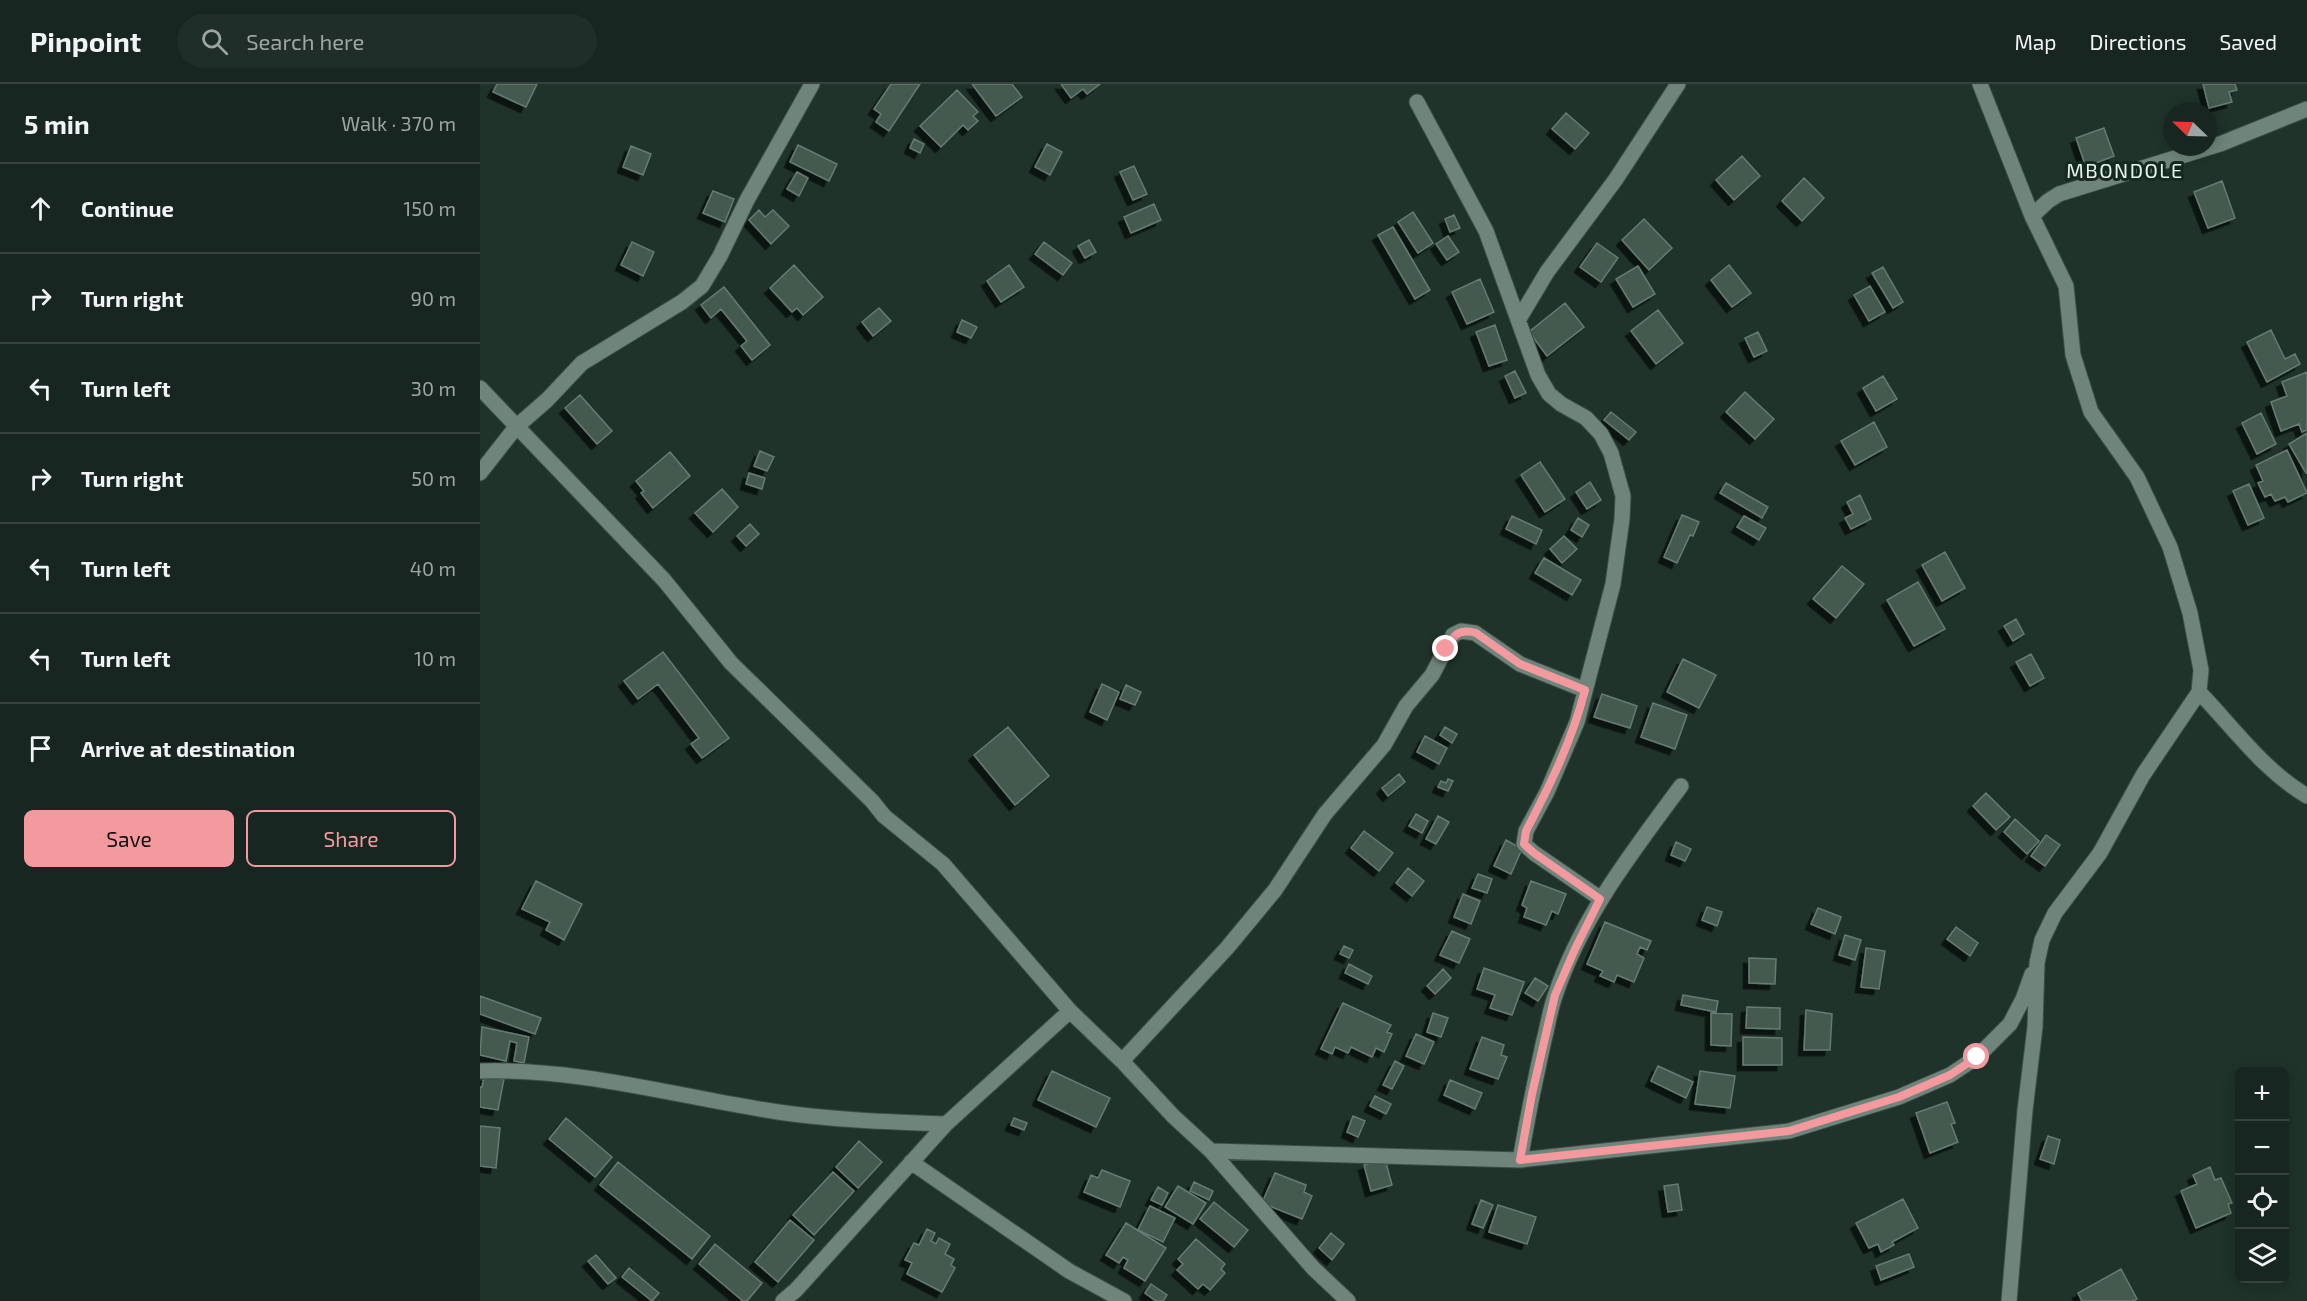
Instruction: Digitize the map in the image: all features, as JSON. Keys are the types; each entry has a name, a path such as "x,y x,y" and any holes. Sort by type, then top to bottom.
{"street":[{"path":"480,473 516,427 547,400 582,363 682,302 702,286 812,84"},
{"path":"1519,319 1547,272 1616,179 1678,84"},
{"path":"1211,1151 1520,1160 1789,1131 1899,1097 1950,1075 1977,1057 2010,1024 2023,999 2037,963 2042,940 2055,913 2100,853 2144,775 2199,692 2201,670 2197,643 2170,547 2137,477 2091,412 2073,355 2066,286 2032,216 1980,84"},
{"path":"1417,102 1486,231 1538,375 1549,394 1561,404 1586,418 1600,434 1611,453 1623,496 1613,584 1585,690 1573,732 1547,792 1526,831 1524,844 1600,899"},
{"path":"2032,216 2059,194 2220,144 2307,109"},
{"path":"480,388 664,580 731,663 872,801 884,816 943,864 1070,1011 1122,1061 1173,1116 1211,1151 1313,1268 1348,1301"},
{"path":"1122,1061 1227,948 1275,890 1325,814 1384,745 1406,706 1432,675 1453,635 1461,631 1476,633 1520,664 1585,690"},
{"path":"2199,692 2267,765 2288,785 2307,796"},
{"path":"1520,1160 1532,1094 1555,995 1600,899 1681,786"},
{"path":"2009,1301 2025,1110 2035,1027 2037,963"},
{"path":"783,1301 804,1282 946,1124 1070,1011"},
{"path":"480,1071 567,1076 681,1093 778,1112 877,1122 946,1124"},
{"path":"911,1162 1069,1270 1124,1301"}],"building":[{"path":"497,84 537,84 526,107 493,92"},
{"path":"891,84 920,84 889,131 876,122 881,114 874,109"},
{"path":"972,84 1012,84 1022,97 996,116"},
{"path":"1061,84 1100,84 1087,94 1083,89 1071,98"},
{"path":"2203,84 2235,84 2237,90 2229,92 2232,102 2217,106 2217,102 2208,102"},
{"path":"957,90 978,112 973,116 978,121 968,130 963,125 941,147 920,126"},
{"path":"1566,113 1589,133 1575,149 1552,129"},
{"path":"2104,128 2114,156 2086,167 2076,138"},
{"path":"914,139 924,144 920,153 910,148"},
{"path":"1047,144 1062,152 1050,175 1035,167"},
{"path":"798,145 837,164 829,181 790,162"},
{"path":"631,146 651,154 643,175 623,167"},
{"path":"1742,156 1760,176 1734,200 1716,180"},
{"path":"1134,166 1147,194 1133,200 1120,172"},
{"path":"797,172 808,178 799,196 787,189"},
{"path":"1804,178 1824,198 1802,221 1782,201"},
{"path":"2222,181 2235,218 2208,228 2194,192"},
{"path":"713,191 734,199 725,222 703,213"},
{"path":"1154,204 1161,220 1131,233 1124,217"},
{"path":"759,210 765,217 773,210 789,226 771,244 749,220"},
{"path":"1413,212 1433,243 1418,253 1398,222"},
{"path":"1454,215 1460,228 1450,232 1445,219"},
{"path":"1644,219 1672,248 1649,270 1622,240"},
{"path":"1393,227 1430,290 1415,299 1378,235"},
{"path":"1448,236 1459,252 1447,260 1436,244"},
{"path":"1089,240 1096,252 1085,258 1078,246"},
{"path":"632,242 654,252 643,276 621,265"},
{"path":"1044,242 1072,263 1063,275 1035,254"},
{"path":"1597,243 1618,258 1601,282 1580,267"},
{"path":"794,265 823,297 803,315 797,308 792,312 770,288"},
{"path":"1009,265 1024,287 1001,302 987,281"},
{"path":"1729,265 1751,293 1732,307 1711,280"},
{"path":"1638,266 1655,294 1633,307 1616,279"},
{"path":"1883,267 1903,302 1893,308 1872,273"},
{"path":"1480,279 1494,312 1467,324 1452,292"},
{"path":"1870,286 1885,312 1869,321 1854,295"},
{"path":"724,287 770,345 752,360 741,346 747,341 721,309 711,318 701,305"},
{"path":"1565,303 1584,327 1547,356 1529,332"},
{"path":"879,308 891,321 873,336 862,322"},
{"path":"1658,310 1683,343 1656,364 1631,331"},
{"path":"962,320 977,327 971,338 957,332"},
{"path":"1495,325 1507,360 1489,366 1476,332"},
{"path":"2271,330 2285,359 2295,354 2300,364 2267,382 2247,342"},
{"path":"1758,332 1767,351 1754,357 1745,338"},
{"path":"1515,371 1526,393 1515,398 1505,376"},
{"path":"2307,372 2307,430 2302,432 2299,424 2281,431 2271,402 2287,396 2282,382"},
{"path":"1883,376 1897,399 1876,411 1863,388"},
{"path":"1745,392 1774,419 1755,439 1726,412"},
{"path":"580,395 612,431 597,444 565,408"},
{"path":"1611,412 1636,432 1629,440 1604,420"},
{"path":"2261,413 2276,444 2257,454 2242,423"},
{"path":"1874,422 1887,447 1855,465 1841,441"},
{"path":"2307,433 2307,473 2306,473 2289,444"},
{"path":"2287,450 2307,493 2288,502 2285,497 2275,501 2271,494 2265,497 2258,483 2263,481 2256,465"},
{"path":"760,451 774,457 767,471 754,466"},
{"path":"670,452 690,476 653,508 641,493 644,491 636,481"},
{"path":"1540,462 1565,499 1545,512 1521,475"},
{"path":"749,473 765,478 762,489 746,484"},
{"path":"1590,482 1601,500 1587,509 1576,492"},
{"path":"1726,483 1768,507 1762,518 1720,493"},
{"path":"2249,484 2264,518 2248,525 2233,491"},
{"path":"722,489 738,507 713,532 695,513"},
{"path":"1860,495 1871,519 1851,529 1845,518 1853,514 1847,502"},
{"path":"1682,515 1699,522 1677,563 1664,557"},
{"path":"1512,516 1542,530 1536,544 1506,529"},
{"path":"1744,516 1766,528 1759,540 1737,527"},
{"path":"1578,518 1589,525 1582,537 1571,530"},
{"path":"750,524 759,534 746,546 737,536"},
{"path":"1564,536 1577,549 1562,563 1550,549"},
{"path":"1945,552 1965,588 1942,601 1922,565"},
{"path":"1544,558 1581,580 1572,595 1535,573"},
{"path":"1842,566 1864,584 1836,618 1813,599"},
{"path":"1918,582 1945,629 1914,646 1887,600"},
{"path":"2016,619 2024,634 2013,641 2004,626"},
{"path":"663,652 729,738 702,758 691,744 699,738 658,684 638,699 624,681"},
{"path":"2031,654 2044,678 2030,686 2016,662"},
{"path":"1683,659 1716,675 1699,708 1667,692"},
{"path":"1102,684 1119,692 1107,720 1090,712"},
{"path":"1126,685 1141,692 1135,705 1120,699"},
{"path":"1602,694 1637,706 1630,728 1594,717"},
{"path":"1653,703 1687,715 1675,749 1641,737"},
{"path":"1008,727 1049,776 1015,805 974,755"},
{"path":"1445,727 1457,734 1452,743 1440,735"},
{"path":"1425,736 1447,748 1439,764 1417,752"},
{"path":"1399,774 1405,782 1388,796 1382,788"},
{"path":"1448,779 1453,781 1448,791 1438,787 1441,781 1446,783"},
{"path":"1986,793 2010,817 1996,830 1973,806"},
{"path":"1416,814 1428,821 1422,833 1409,826"},
{"path":"1438,816 1449,822 1436,844 1426,839"},
{"path":"2015,819 2039,841 2027,854 2004,832"},
{"path":"1364,831 1393,853 1379,871 1351,848"},
{"path":"2046,835 2060,845 2045,866 2031,856"},
{"path":"1506,840 1522,849 1511,874 1494,866"},
{"path":"1676,842 1691,849 1685,861 1671,855"},
{"path":"1408,868 1424,881 1412,896 1396,883"},
{"path":"1478,874 1492,879 1487,893 1472,888"},
{"path":"536,881 582,904 564,940 546,930 550,922 522,909"},
{"path":"1531,881 1566,894 1558,914 1552,911 1546,925 1524,917 1527,908 1522,905"},
{"path":"1463,894 1480,901 1471,924 1454,917"},
{"path":"1707,907 1722,912 1717,926 1702,920"},
{"path":"1818,908 1841,917 1835,934 1811,924"},
{"path":"1605,922 1651,941 1647,950 1640,947 1637,954 1644,958 1634,982 1617,975 1614,982 1600,976 1603,971 1587,964"},
{"path":"1956,927 1978,943 1970,956 1947,939"},
{"path":"1452,931 1470,939 1459,963 1440,955"},
{"path":"1845,935 1861,940 1855,960 1839,955"},
{"path":"1344,946 1353,950 1349,958 1340,954"},
{"path":"1866,948 1885,951 1879,989 1861,987"},
{"path":"1749,958 1776,959 1775,984 1749,983"},
{"path":"1349,964 1372,976 1368,984 1345,973"},
{"path":"1484,968 1524,982 1512,1015 1490,1008 1495,995 1477,989"},
{"path":"1443,969 1451,978 1435,994 1427,986"},
{"path":"1535,978 1548,986 1538,1001 1525,993"},
{"path":"1683,995 1718,1001 1716,1012 1681,1005"},
{"path":"480,996 541,1018 535,1034 480,1014"},
{"path":"1343,1003 1391,1025 1387,1032 1392,1034 1384,1052 1376,1048 1372,1057 1351,1047 1348,1053 1335,1047 1332,1054 1321,1049"},
{"path":"1747,1007 1780,1008 1780,1029 1746,1028"},
{"path":"1806,1010 1832,1014 1830,1050 1804,1050"},
{"path":"1433,1013 1448,1018 1441,1037 1427,1032"},
{"path":"1711,1013 1732,1014 1731,1046 1711,1045"},
{"path":"482,1027 529,1037 524,1063 514,1061 517,1043 510,1041 506,1061 480,1055"},
{"path":"1416,1034 1434,1042 1424,1064 1406,1056"},
{"path":"1482,1037 1504,1045 1501,1055 1507,1057 1498,1079 1470,1069"},
{"path":"1743,1037 1782,1038 1782,1065 1743,1065"},
{"path":"1395,1061 1404,1066 1392,1089 1383,1085"},
{"path":"1658,1066 1693,1082 1686,1098 1651,1081"},
{"path":"1052,1071 1110,1098 1096,1127 1038,1100"},
{"path":"1700,1071 1735,1076 1730,1108 1695,1104"},
{"path":"484,1076 504,1079 498,1110 480,1107 480,1087 482,1087"},
{"path":"1450,1080 1482,1093 1475,1109 1444,1095"},
{"path":"1375,1096 1391,1104 1386,1114 1370,1106"},
{"path":"1947,1102 1955,1123 1951,1124 1958,1142 1930,1153 1916,1113"},
{"path":"1353,1116 1365,1121 1358,1137 1347,1132"},
{"path":"566,1118 612,1157 595,1177 549,1139"},
{"path":"1014,1118 1027,1123 1024,1130 1011,1125"},
{"path":"480,1126 500,1128 496,1168 480,1166"},
{"path":"2048,1136 2060,1140 2054,1164 2040,1159"},
{"path":"859,1141 882,1162 858,1188 836,1167"},
{"path":"1385,1159 1392,1185 1371,1191 1364,1165"},
{"path":"618,1162 710,1236 692,1259 600,1185"},
{"path":"2210,1167 2215,1180 2221,1178 2232,1203 2228,1204 2231,1213 2196,1228 2181,1191 2197,1184 2193,1175"},
{"path":"1102,1170 1130,1181 1120,1207 1084,1192 1091,1175 1098,1178"},
{"path":"833,1172 854,1191 814,1235 793,1215"},
{"path":"1275,1173 1306,1185 1304,1192 1312,1196 1302,1219 1262,1203"},
{"path":"1194,1182 1213,1191 1209,1200 1190,1191"},
{"path":"1678,1184 1682,1210 1668,1212 1664,1186"},
{"path":"1178,1186 1206,1203 1193,1224 1165,1207"},
{"path":"1158,1187 1168,1193 1162,1205 1151,1200"},
{"path":"1903,1199 1918,1228 1892,1242 1894,1245 1881,1252 1878,1244 1869,1248 1856,1223"},
{"path":"1481,1200 1493,1205 1483,1228 1472,1224"},
{"path":"1214,1202 1248,1230 1234,1247 1200,1219"},
{"path":"1498,1205 1536,1217 1527,1244 1489,1232"},
{"path":"1150,1206 1175,1218 1163,1242 1138,1230"},
{"path":"790,1220 814,1240 778,1282 755,1262"},
{"path":"1126,1223 1166,1248 1145,1281 1124,1268 1128,1260 1123,1257 1119,1263 1106,1255"},
{"path":"927,1229 935,1233 931,1241 936,1244 939,1238 950,1244 945,1254 954,1259 951,1265 955,1268 942,1292 907,1274 912,1263 905,1260 914,1243 919,1245"},
{"path":"1331,1233 1344,1244 1332,1260 1319,1248"},
{"path":"1196,1239 1225,1264 1221,1269 1225,1273 1210,1290 1203,1284 1198,1289 1177,1270 1183,1264 1178,1259"},
{"path":"715,1244 762,1283 747,1301 743,1301 699,1264"},
{"path":"1909,1254 1914,1267 1881,1280 1876,1266"},
{"path":"596,1255 616,1278 608,1284 588,1261"},
{"path":"629,1268 659,1293 652,1301 622,1277"},
{"path":"2121,1269 2137,1299 2133,1301 2082,1301 2078,1293"},
{"path":"1151,1284 1167,1295 1163,1301 1156,1301 1145,1293"}],"district":[{"name":"MBONDOLE","path":"2125,171"}],"route":[{"path":"1446,649 1453,635 1461,631 1476,633 1520,664 1585,690 1577,722 1565,753 1526,831 1524,844 1600,899 1555,995 1532,1094 1520,1160 1789,1131 1899,1097 1950,1075 1977,1057"}]}
